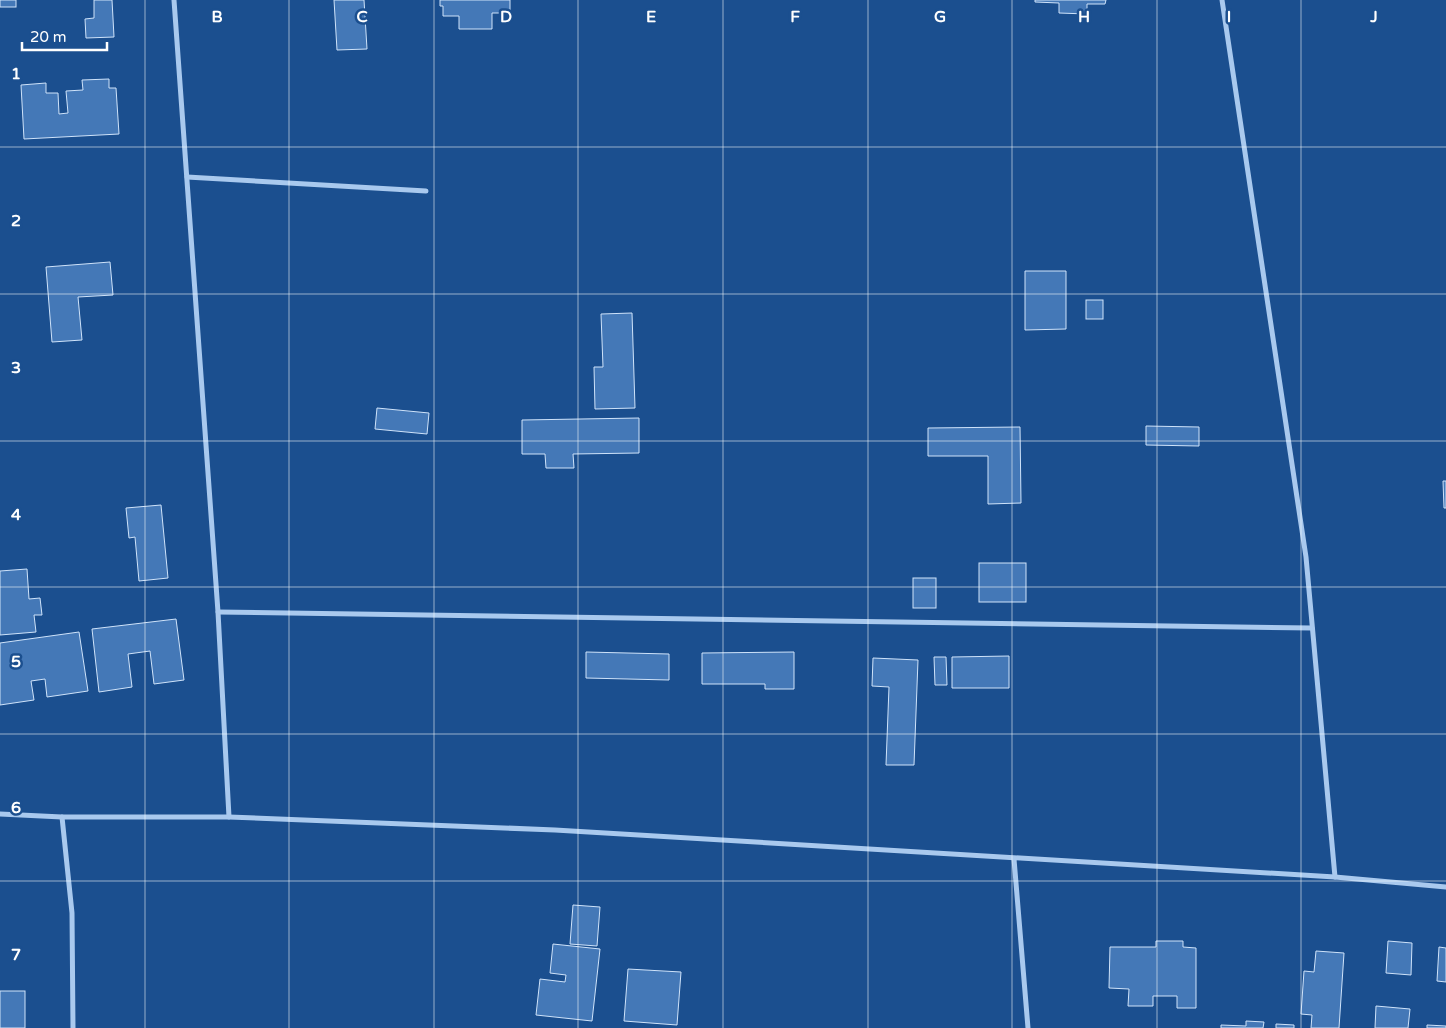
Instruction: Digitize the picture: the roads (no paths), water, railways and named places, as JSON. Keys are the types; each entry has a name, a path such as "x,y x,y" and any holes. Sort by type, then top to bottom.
{"street":[{"path":"174,0 218,612 229,817"},
{"path":"1222,0 1306,557 1335,877"},
{"path":"187,177 426,191"},
{"path":"218,612 1312,628"},
{"path":"0,814 62,817 229,817 555,830 1335,877 1446,887"},
{"path":"62,817 72,913 73,1028"},
{"path":"1014,859 1028,1028"}]}
